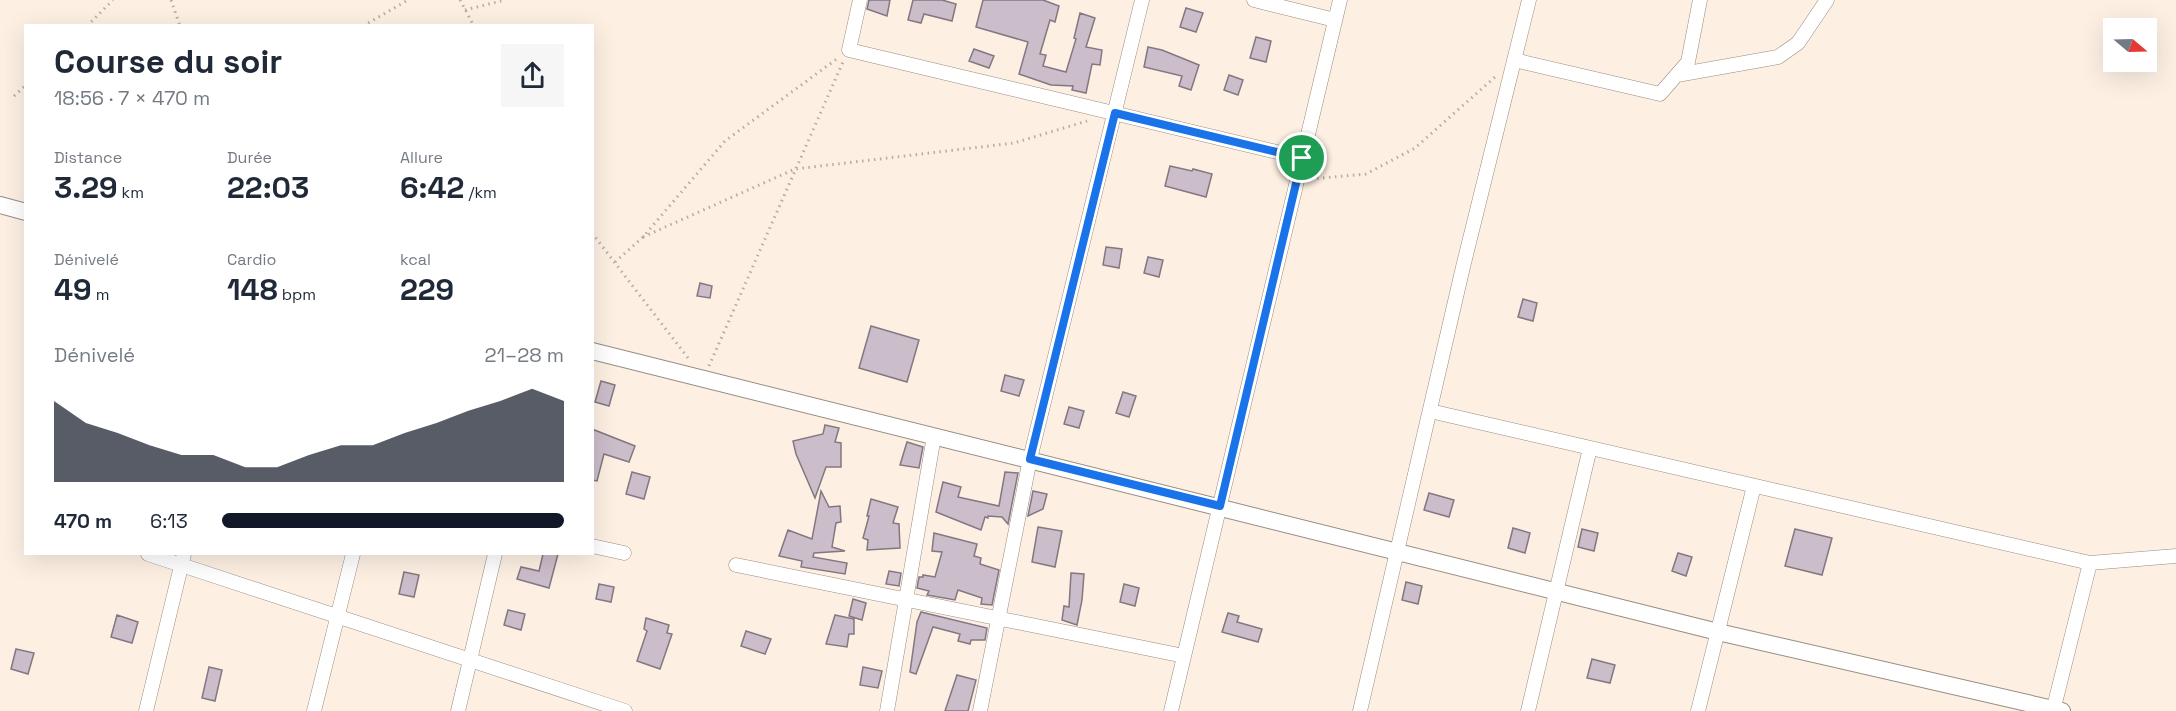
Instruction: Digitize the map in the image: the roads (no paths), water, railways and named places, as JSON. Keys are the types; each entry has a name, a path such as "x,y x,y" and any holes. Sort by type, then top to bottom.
{"street":[{"path":"860,0 849,50 1302,158"},
{"path":"980,711 1030,459 1142,0"},
{"path":"1254,0 1335,20"},
{"path":"1171,711 1340,0"},
{"path":"1360,711 1529,0"},
{"path":"1514,60 1659,94 1688,62 1700,0"},
{"path":"1677,75 1778,57 1797,43 1827,0"},
{"path":"0,205 24,211"},
{"path":"594,351 1718,632 2056,710 2090,563"},
{"path":"1430,411 2090,563 2176,556"},
{"path":"887,711 934,436"},
{"path":"1528,711 1590,448"},
{"path":"1698,711 1754,486"},
{"path":"594,546 624,553"},
{"path":"155,555 183,559 594,706 625,711"},
{"path":"314,711 354,555"},
{"path":"458,711 495,555"},
{"path":"146,711 183,559"},
{"path":"736,565 1184,656"}]}
